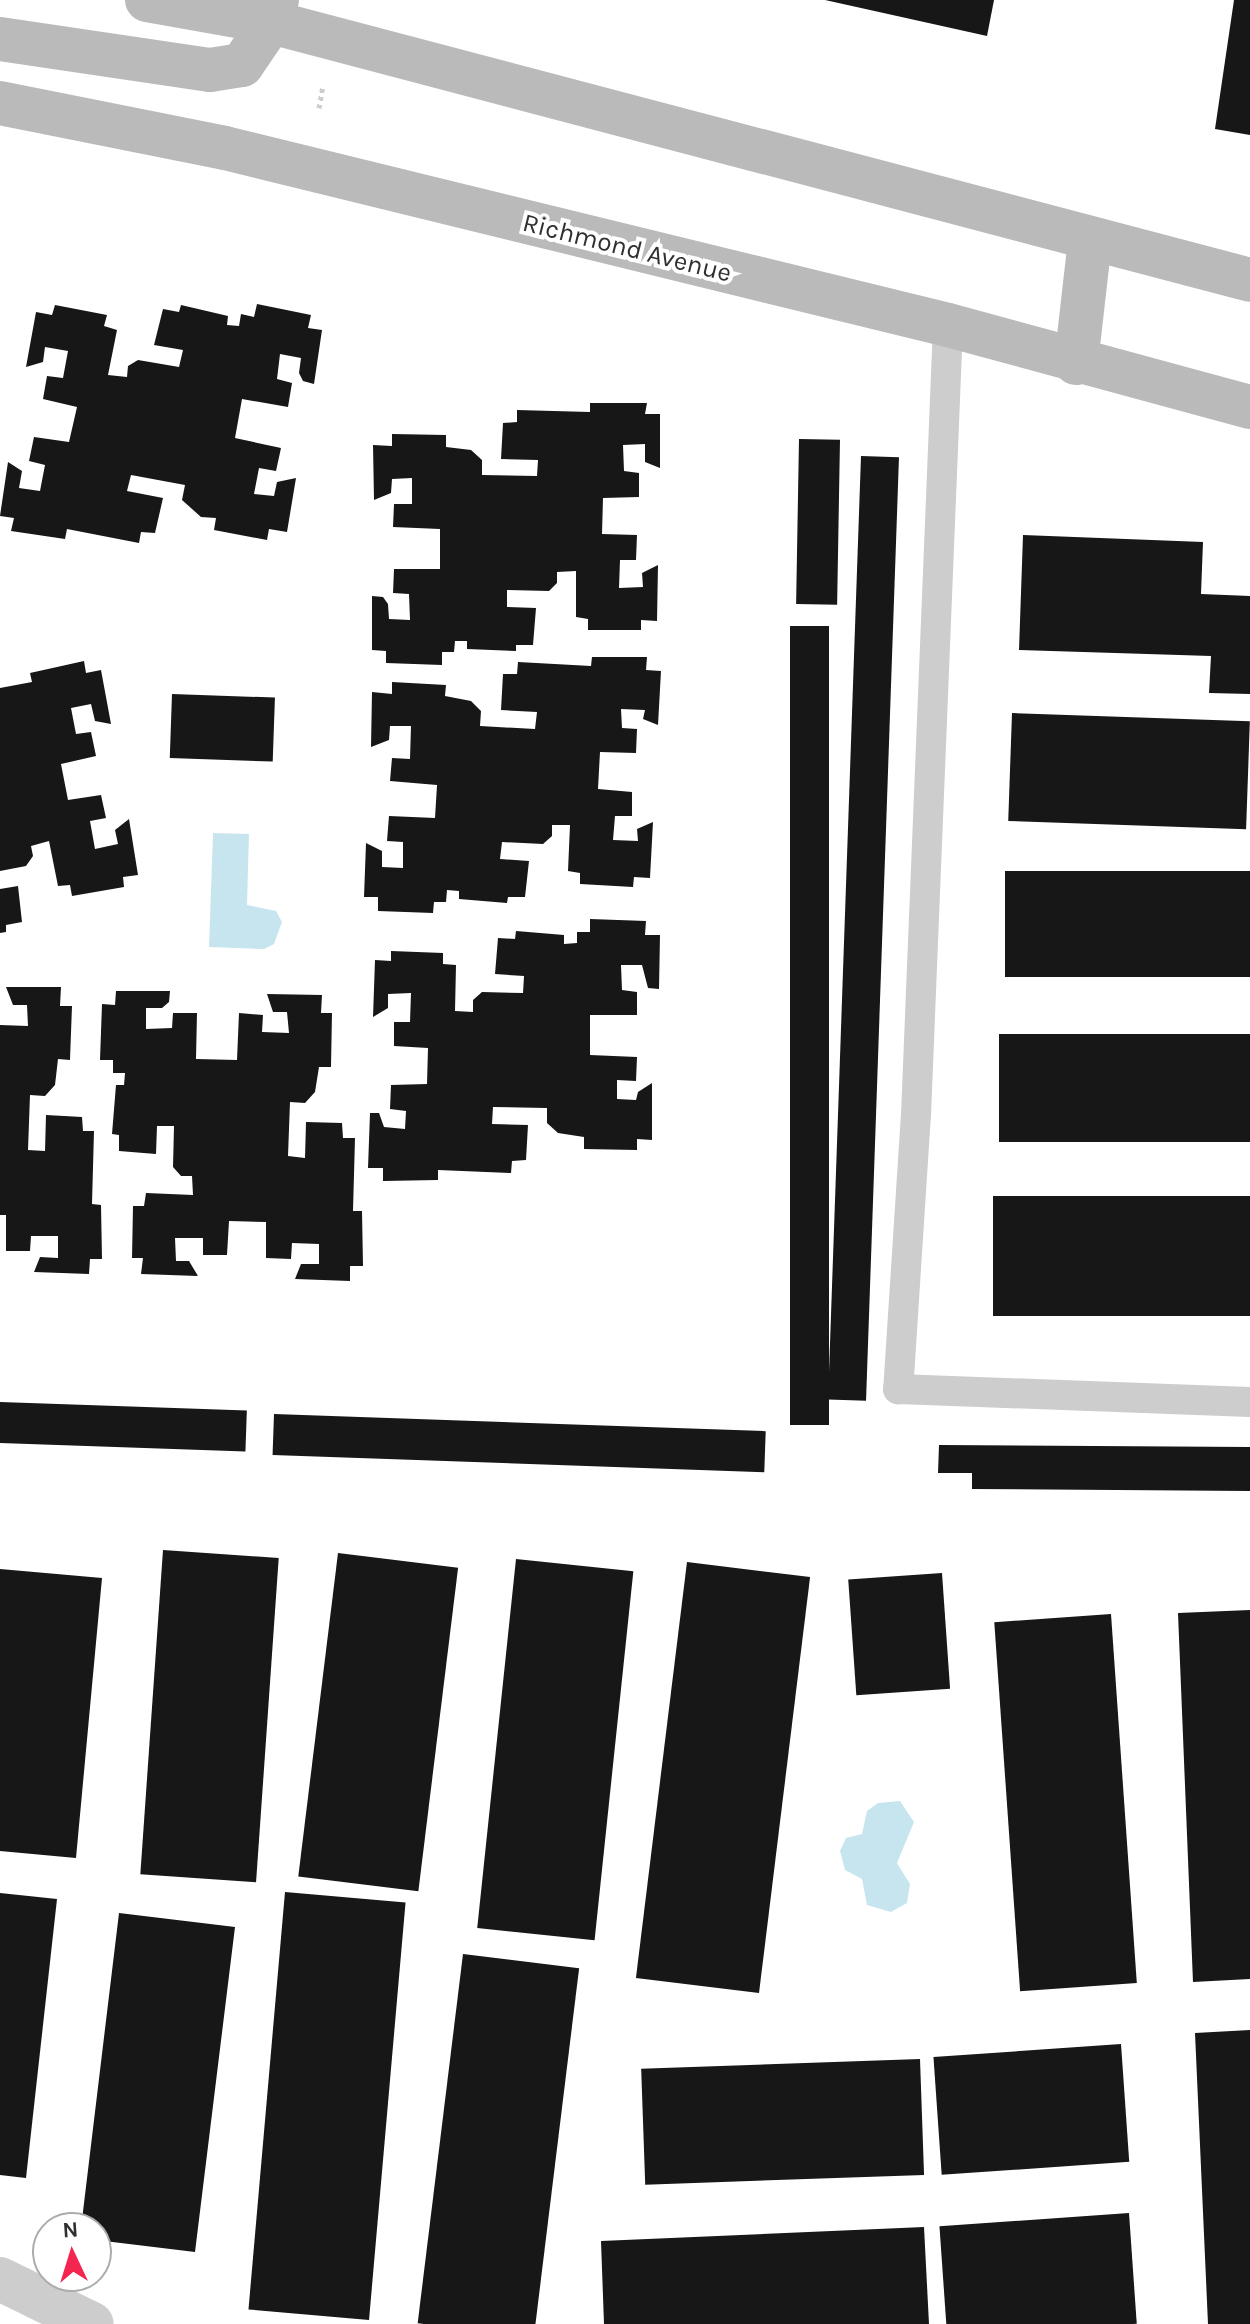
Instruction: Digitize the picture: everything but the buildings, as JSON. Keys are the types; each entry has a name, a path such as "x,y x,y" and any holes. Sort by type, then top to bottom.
{"main road":[{"path":"147,0 274,11 1090,240 1250,280"},
{"path":"0,39 210,70 242,65 274,11"},
{"name":"Richmond Avenue","path":"0,103 225,148 948,325 1076,363 1250,407"},
{"path":"1076,363 1090,240"}],"street":[{"path":"0,2279 92,2324"}],"lane":[{"path":"948,325 916,1114 898,1389 1250,1402"}],"path":[{"path":"319,108 325,79"}],"water":[{"path":"213,833 249,834 247,905 276,911 282,922 274,944 264,949 209,947"},
{"path":"900,1801 914,1822 897,1863 910,1884 907,1903 891,1912 867,1905 862,1879 845,1870 840,1851 846,1838 862,1834 867,1811 878,1803"}]}
